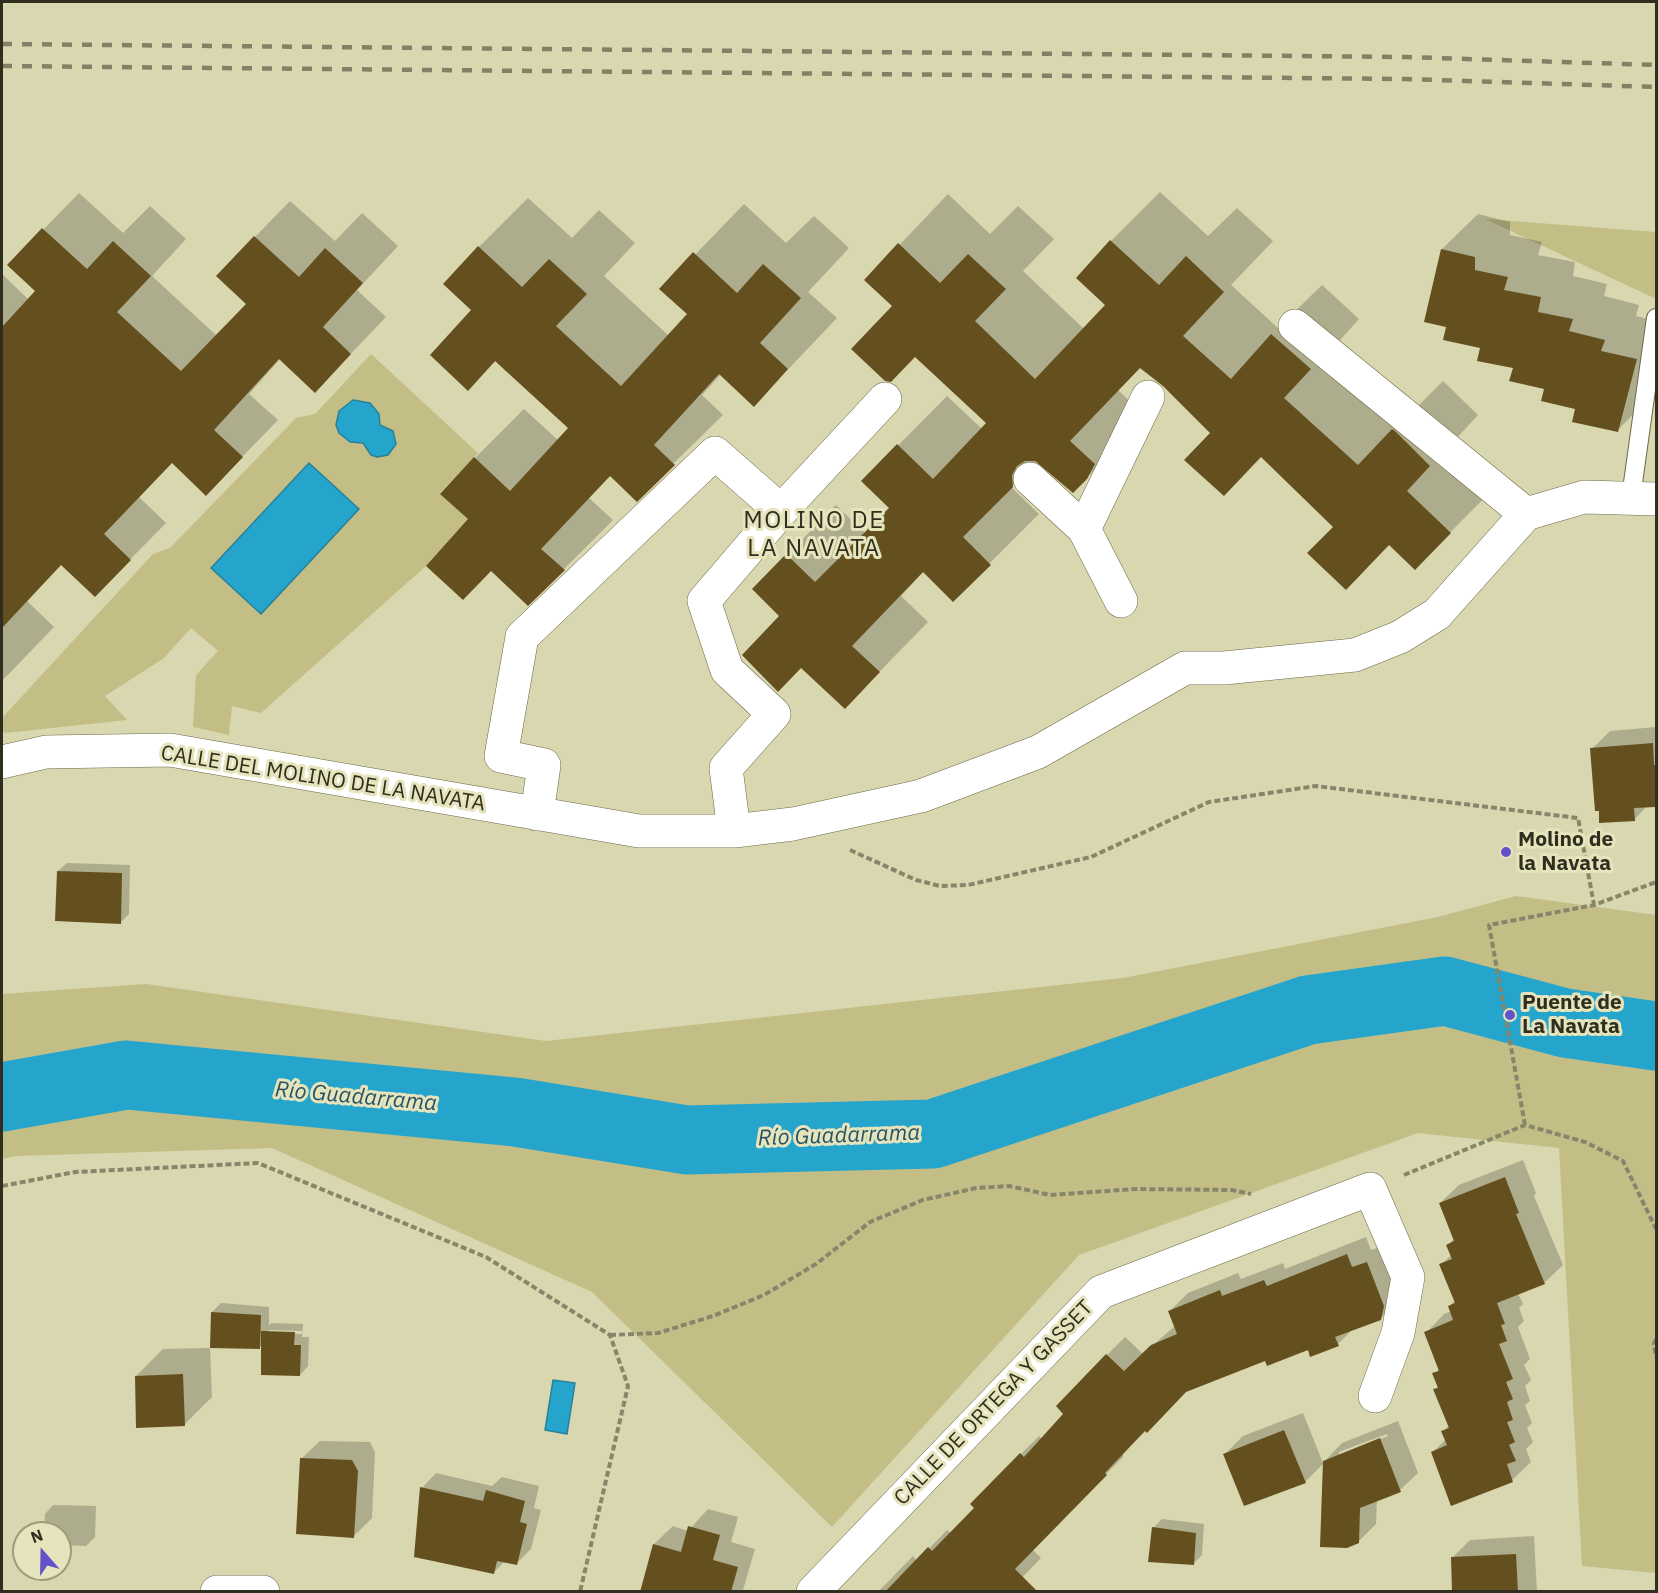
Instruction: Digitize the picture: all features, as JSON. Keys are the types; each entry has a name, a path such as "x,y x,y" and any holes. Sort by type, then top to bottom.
{"street":[{"path":"1295,326 1526,514 1584,497 1644,498"},
{"path":"1084,529 1148,397"},
{"path":"734,831 726,768 774,714 727,670 704,601 781,511 885,399"},
{"path":"537,814 544,765 501,756 522,637 715,453 781,511"},
{"path":"1030,478 1084,529 1121,601"},
{"name":"CALLE DEL MOLINO DE LA NAVATA","path":"2,762 46,752 170,750 639,831 734,831 793,824 921,796 1038,752 1185,668 1224,668 1355,655 1400,637 1437,614 1526,514"},
{"path":"1370,1189 1408,1277 1398,1333 1375,1396"},
{"name":"CALLE DE ORTEGA Y GASSET","path":"813,1592 1101,1292 1370,1189"},
{"path":"216,1592 263,1592"}],"lane":[{"path":"1644,498 1656,318"}],"path":[{"path":"844,847 916,880 940,886 968,885 1091,857 1209,802 1316,786 1578,818 1594,905"},
{"path":"1525,1125 1489,925 1594,905 1656,882"},
{"path":"1370,1189 1525,1125 1585,1142 1623,1161 1656,1229"},
{"path":"2,1186 75,1172 258,1164 486,1257 610,1335 658,1333 713,1316 764,1295 816,1264 870,1222 923,1200 976,1188 1009,1186 1050,1196 1135,1189 1232,1190 1254,1195"},
{"path":"580,1592 628,1386 610,1335"},
{"path":"1656,1339 1654,1344 1656,1357"}],"shaded area":[{"path":"1485,219 1656,232 1656,299 1652,297"},
{"path":"371,354 478,453 440,493 469,520 426,566 261,713 232,706 229,735 193,727 196,675 218,651 191,628 164,658 105,696 127,720 5,733 2,730 2,718 153,554 170,548 296,418 315,414"},
{"path":"1516,896 1656,915 1656,1573 1582,1566 1559,1148 1418,1133 1079,1255 832,1527 592,1292 272,1148 16,1156 2,1159 2,994 146,984 546,1041 1123,978 1438,917"}],"water":[{"path":"353,400 370,403 379,414 380,425 393,431 396,444 388,455 377,457 371,455 363,443 350,442 339,433 336,425 339,411"},
{"path":"309,463 359,509 261,614 211,568"},
{"path":"553,1380 575,1383 567,1434 545,1430"}],"building":[{"path":"42,228 87,269 113,241 151,276 117,312 181,371 246,304 216,276 254,236 299,277 325,248 363,283 323,327 351,354 315,393 279,359 214,430 243,457 206,496 172,463 104,534 131,560 95,597 61,565 2,628 2,327 35,291 7,265"},
{"path":"1110,240 1159,285 1186,256 1224,292 1183,336 1231,379 1271,334 1311,369 1284,398 1358,465 1392,429 1395,431 1430,466 1407,491 1451,533 1415,570 1389,545 1346,590 1307,553 1333,527 1261,457 1224,496 1184,460 1210,433 1163,386 1140,368 1070,441 1095,464 1087,479 1073,493 1035,461 1025,461 1017,466 1012,475 1013,487 963,537 991,565 953,602 923,572 852,646 880,672 845,709 801,668 778,692 742,655 779,616 752,589 786,554 815,582 889,508 861,481 897,444 933,479 986,423 915,357 891,382 885,381 851,349 892,306 864,280 898,243 940,283 968,254 1006,289 975,321 1035,379 1105,305 1076,278"},
{"path":"478,246 522,287 549,259 587,294 556,326 621,386 687,314 659,289 693,252 737,293 763,264 801,298 760,343 788,369 754,407 719,374 654,445 675,465 637,502 610,476 541,549 565,570 528,606 491,571 463,600 426,566 468,519 440,494 474,457 510,491 568,428 495,361 468,391 430,355 471,310 443,284"},
{"path":"1441,249 1475,257 1475,270 1508,277 1504,290 1541,297 1538,312 1573,319 1569,331 1605,340 1601,351 1637,359 1618,432 1572,422 1575,409 1541,401 1544,389 1509,381 1513,368 1477,361 1480,348 1443,340 1446,327 1424,322"},
{"path":"1653,743 1654,765 1656,765 1656,807 1634,808 1635,821 1599,823 1599,811 1595,811 1590,748"},
{"path":"57,871 122,873 121,924 55,921"},
{"path":"1505,1177 1519,1213 1516,1214 1545,1284 1497,1303 1505,1324 1501,1325 1507,1341 1499,1344 1513,1379 1506,1382 1513,1399 1507,1402 1513,1420 1507,1422 1515,1442 1509,1445 1516,1461 1507,1464 1513,1482 1451,1506 1431,1452 1447,1445 1441,1431 1449,1428 1433,1389 1438,1388 1432,1373 1439,1371 1424,1332 1453,1320 1448,1306 1455,1303 1439,1264 1452,1259 1446,1245 1454,1241 1439,1203"},
{"path":"1347,1254 1352,1267 1367,1262 1384,1306 1381,1320 1335,1337 1339,1346 1310,1357 1308,1350 1267,1366 1265,1361 1186,1392 1147,1433 1145,1431 1105,1473 1107,1475 1015,1569 1038,1592 885,1592 928,1547 932,1551 974,1508 970,1504 1020,1453 1024,1457 1063,1414 1056,1406 1106,1354 1124,1371 1151,1345 1177,1334 1168,1311 1220,1290 1222,1296 1264,1280 1267,1286"},
{"path":"211,1312 261,1315 260,1349 210,1348"},
{"path":"261,1331 295,1332 294,1345 301,1345 300,1376 261,1375"},
{"path":"183,1374 185,1426 136,1428 135,1376"},
{"path":"1284,1430 1306,1483 1244,1506 1223,1454"},
{"path":"1380,1438 1401,1492 1360,1508 1359,1543 1347,1548 1320,1547 1323,1461"},
{"path":"300,1458 352,1460 358,1471 354,1538 296,1534"},
{"path":"420,1487 483,1501 486,1490 525,1501 520,1522 527,1524 517,1565 497,1561 494,1574 414,1557"},
{"path":"688,1526 720,1535 713,1560 738,1567 731,1592 640,1592 653,1544 681,1552"},
{"path":"1152,1527 1196,1533 1194,1565 1148,1562"},
{"path":"1516,1554 1518,1592 1452,1592 1451,1557"}],"waterway":[{"name":"Río Guadarrama","path":"2,1097 126,1075 515,1112 687,1140 933,1134 1308,1010 1445,991 1565,1023 1656,1036"}],"railway":[{"path":"2,44 1405,57 1656,65"},
{"path":"2,66 1405,79 1656,87"}],"place":[{"name":"Molino de la Navata","path":"1506,852"},
{"name":"Puente de La Navata","path":"1510,1015"}],"district":[{"name":"MOLINO DE LA NAVATA","path":"814,535"}]}
